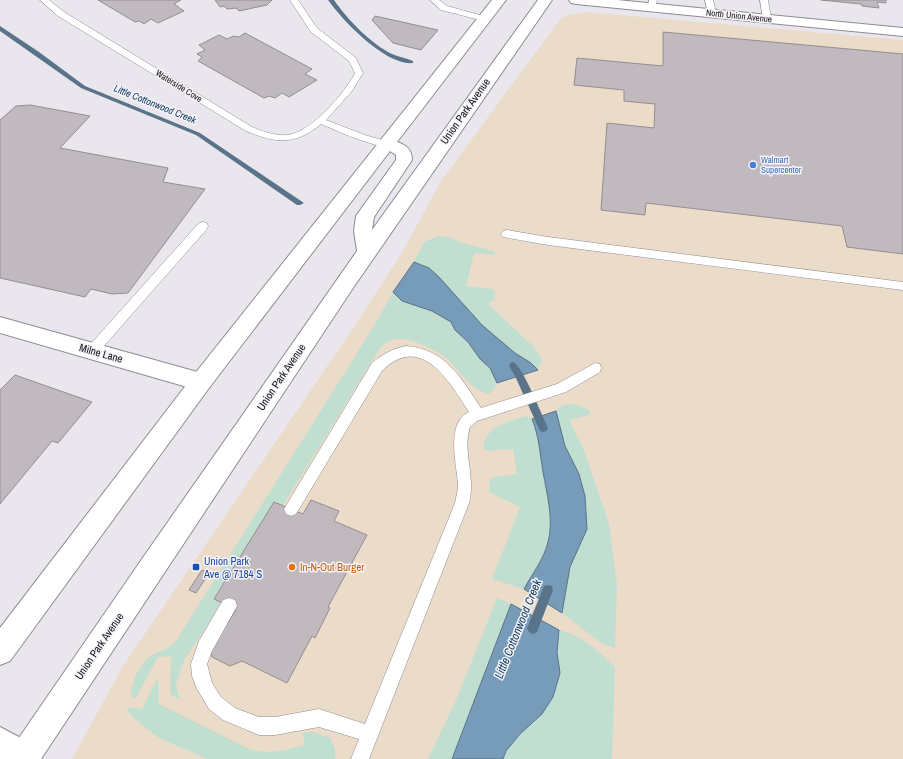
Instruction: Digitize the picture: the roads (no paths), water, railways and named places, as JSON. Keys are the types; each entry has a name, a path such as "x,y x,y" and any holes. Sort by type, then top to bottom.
{"main road":[{"path":"0,651 201,382 499,0"},
{"name":"Union Park Avenue","path":"19,754 367,252 545,0"},
{"name":"North Union Avenue","path":"576,0 711,6 767,18 903,32"},
{"path":"367,252 363,231 365,216 404,160 404,153 396,147 386,144"},
{"name":"Milne Lane","path":"0,325 201,382"}],"lane":[{"name":"Waterside Cove","path":"44,0 67,18 249,129 264,136 276,139 289,138 301,134 320,120 356,81 359,73 353,60 314,30 294,0"},
{"path":"434,0 444,8 484,19"},
{"path":"764,0 767,18"},
{"path":"320,120 362,137 386,144"},
{"path":"92,351 203,226"},
{"path":"507,234 563,243 903,286"},
{"path":"291,510 377,367 384,359 392,354 407,350 429,356 453,377 478,415"},
{"path":"360,759 462,503 466,484 461,436 464,426 469,419 478,415 561,388 595,368"},
{"path":"229,606 205,647 199,664 201,676 206,689 215,703 229,714 259,726 275,726 318,718 332,721 369,734"}],"water":[{"path":"414,262 429,268 482,325 538,370 497,383 490,368 480,359 468,342 455,330 451,322 432,311 402,301 393,292"},
{"path":"556,411 565,446 579,474 585,496 587,529 570,567 562,613 524,589 544,554 550,534 549,507 539,445 532,419"},
{"path":"511,604 559,630 557,652 560,673 553,697 542,714 520,734 506,751 503,759 452,759"}],"waterway":[{"path":"331,0 348,20 379,48 388,54 411,62"},
{"name":"Little Cottonwood Creek","path":"0,28 83,87 198,134 300,203"},
{"name":"Little Cottonwood Creek","path":"513,366 519,374 543,428"},
{"name":"Little Cottonwood Creek","path":"533,628 548,590"}],"place":[{"name":"Walmart Supercenter","path":"753,165"},
{"name":"Union Park Ave @ 7184 S","path":"196,567"},
{"name":"In-N-Out Burger","path":"292,567"}]}
